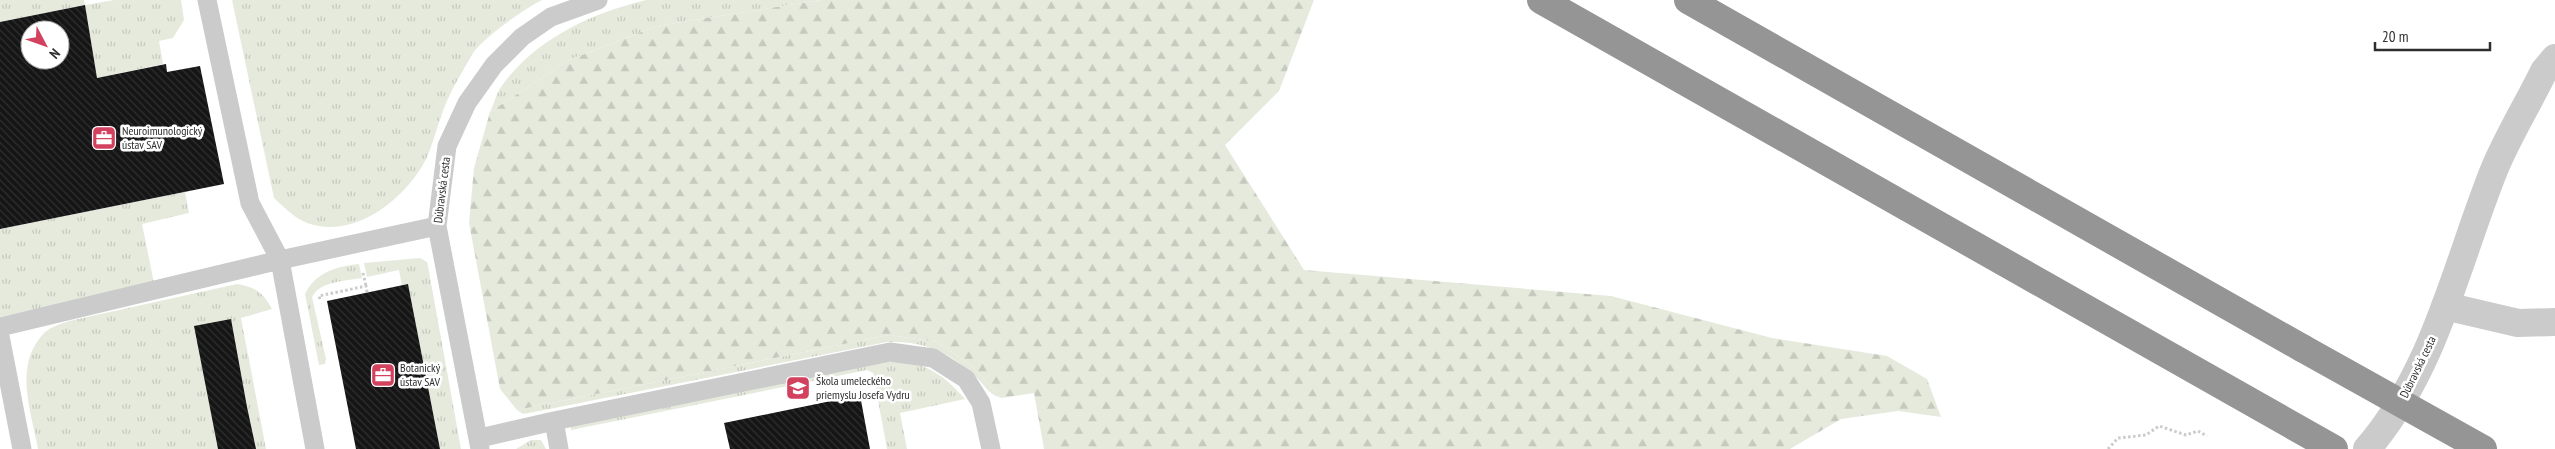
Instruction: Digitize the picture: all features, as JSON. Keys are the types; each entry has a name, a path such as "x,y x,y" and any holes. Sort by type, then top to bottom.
{"highway":[{"path":"1541,0 2255,406 2334,449"},
{"path":"1688,0 2483,449"}],"street":[{"name":"Dúbravská cesta","path":"2367,449 2406,394 2427,351 2495,169 2544,72 2555,58"},
{"path":"2445,306 2518,323 2555,322"}],"lane":[{"path":"207,0 250,203 280,260 315,449"},
{"name":"Dúbravská cesta","path":"480,444 437,226 447,146 467,103 489,72 522,37 551,16 598,0"},
{"path":"0,327 280,260 437,226"},
{"path":"0,336 22,449"},
{"path":"480,444 554,421 890,352 933,358 966,379 981,403 990,449"},
{"path":"554,421 559,449"}],"path":[{"path":"321,305 319,296 366,286 367,292"},
{"path":"2108,449 2118,438 2146,435 2159,426 2186,435 2198,431 2207,436"}],"green space":[{"path":"0,0 84,0 85,5 0,22"},
{"path":"114,0 181,0 184,20 173,38 159,41 163,64 97,78 85,5"},
{"path":"232,0 542,0 505,24 478,46 446,104 422,167 396,198 369,217 354,223 323,227 307,223 298,218 274,198"},
{"path":"646,0 821,0 657,26 569,60 490,112 499,90 514,70 547,42 565,31 605,12"},
{"path":"821,0 1314,0 1279,91 1225,145 1304,270 1611,296 1772,338 1887,356 1927,379 1941,417 1898,411 1841,419 1790,449 1044,449 1034,393 1001,398 972,366 938,342 889,335 517,410 500,389 469,223 474,168 490,112 569,60 657,26"},
{"path":"185,192 189,213 142,224 154,283 0,317 0,229"},
{"path":"420,258 427,262 428,266 461,449 440,449 408,284 402,286 399,270 367,277 364,263"},
{"path":"359,264 362,278 327,285 312,297 326,359 325,364 319,365 305,294 315,280 327,272"},
{"path":"237,284 258,291 272,309 241,318 266,449 38,449 29,404 27,374 29,360 35,346 46,331 69,321"},
{"path":"889,335 938,342 972,366 1001,398 990,392 965,367 935,349 913,343 887,342 529,413 523,414 517,410"},
{"path":"897,360 918,365 935,372 965,399 900,413 907,449 887,449 873,373 867,370 571,430 570,424"},
{"path":"531,440 541,440 546,449 516,449"}],"building":[{"path":"85,5 97,78 166,64 167,72 200,66 224,184 0,229 0,22"},
{"name":"Botanický ústav SAV","path":"408,284 440,449 356,449 327,301"},
{"path":"231,319 256,449 218,449 194,326"},
{"path":"860,395 870,449 730,449 724,423"}],"place":[{"name":"Neuroimunologický ústav SAV","path":"104,138"},
{"name":"Botanický ústav SAV","path":"383,375"},
{"name":"Škola umeleckého priemyslu Josefa Vydru","path":"798,388"}]}
